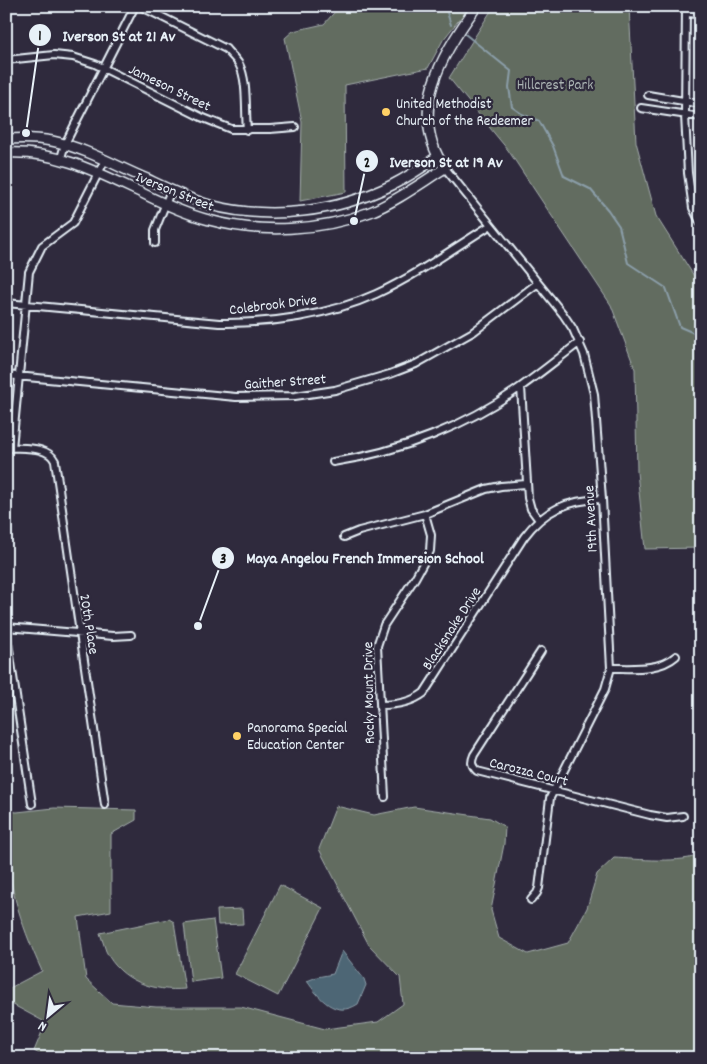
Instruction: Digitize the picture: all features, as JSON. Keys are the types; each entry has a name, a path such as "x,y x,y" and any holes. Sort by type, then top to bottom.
{"main road":[{"path":"445,168 437,157 431,142 428,118 430,98 434,78 448,49 477,6"},
{"name":"Iverson Street","path":"6,139 31,138 66,144 202,202 235,210 274,212 304,211 344,204 402,180 437,157"},
{"name":"Iverson Street","path":"6,153 36,153 61,158 165,204 210,221 242,226 285,228 313,226 340,221 371,212 402,196 445,168"}],"street":[{"path":"61,158 66,144 135,6"},
{"path":"140,6 226,49 234,58 243,76 246,130"},
{"path":"701,14 687,10 685,115 690,192 693,208 701,224"},
{"name":"Jameson Street","path":"6,60 43,55 82,59 217,125 231,129 246,130 295,126"},
{"path":"648,95 701,104"},
{"path":"642,108 701,117"},
{"path":"9,448 28,274 36,256 47,242 73,224 104,160"},
{"name":"19th Avenue","path":"445,168 563,314 580,342 589,369 594,394 602,499 610,668 605,688 553,790 548,810 539,888 530,900"},
{"path":"155,244 155,230 171,190"},
{"name":"Colebrook Drive","path":"6,303 220,323 309,315 344,306 376,294 409,276 491,225"},
{"name":"Gaither Street","path":"6,376 236,397 295,396 335,390 390,374 425,360 473,332 538,283"},
{"path":"333,462 355,458 415,441 480,412 521,387 580,342"},
{"path":"521,387 526,484 529,505 539,520"},
{"name":"20th Place","path":"9,448 45,451 52,455 55,461 105,804"},
{"path":"344,537 359,531 425,514 486,489 526,484"},
{"name":"Blacksnake Drive","path":"380,706 404,703 424,693 524,537 539,520 557,508 572,502 602,499"},
{"name":"Rocky Mount Drive","path":"385,797 377,652 378,640 384,626 416,578 430,551 431,535 425,514"},
{"path":"32,804 6,628 113,636 131,635"},
{"name":"Carozza Court","path":"541,651 474,755 471,762 473,767 477,771 650,815 667,818 683,816"},
{"path":"610,668 661,665 670,662 676,656"}],"green space":[{"path":"340,6 470,6 443,40 428,68 345,85 346,192 300,201 302,122 285,38 293,31 324,24"},
{"name":"Hillcrest Park","path":"494,6 629,6 636,142 656,216 694,276 701,281 701,548 645,549 637,472 635,369 611,305 508,150 449,78"},
{"path":"336,806 374,815 414,807 490,818 505,827 504,844 491,910 499,938 528,954 568,943 587,908 597,874 614,858 671,860 701,854 701,1058 264,1058 219,1056 217,1058 46,1058 34,1051 44,1027 43,1021 6,1001 6,990 42,971 23,926 10,878 6,846 6,811 17,812 54,808 136,810 136,820 111,834 111,911 78,917 86,979 112,1003 156,1007 241,1007 325,1029 378,1022 403,1004 400,977 369,945 319,849"},
{"path":"280,885 323,908 278,996 235,974"},
{"path":"242,909 243,924 218,925 217,910"},
{"path":"169,919 174,922 185,989 162,989 129,977 112,961 106,951 100,933"},
{"path":"213,920 221,978 191,982 184,924"}],"water":[{"path":"342,951 364,979 366,985 358,1004 342,1009 335,1008 322,1000 307,981 333,974"}],"waterway":[{"path":"445,6 451,25"},
{"path":"465,34 511,71 509,87 512,107 522,114 539,121 553,146 564,176 590,189 619,226 628,263 666,288 680,327 701,336"}],"place":[{"name":"United Methodist Church of the Redeemer","path":"386,112"},
{"name":"Iverson St at 21 Av","path":"26,133"},
{"name":"Iverson St at 19 Av","path":"354,221"},
{"name":"Maya Angelou French Immersion School","path":"198,626"},
{"name":"Panorama Special Education Center","path":"237,736"}]}
